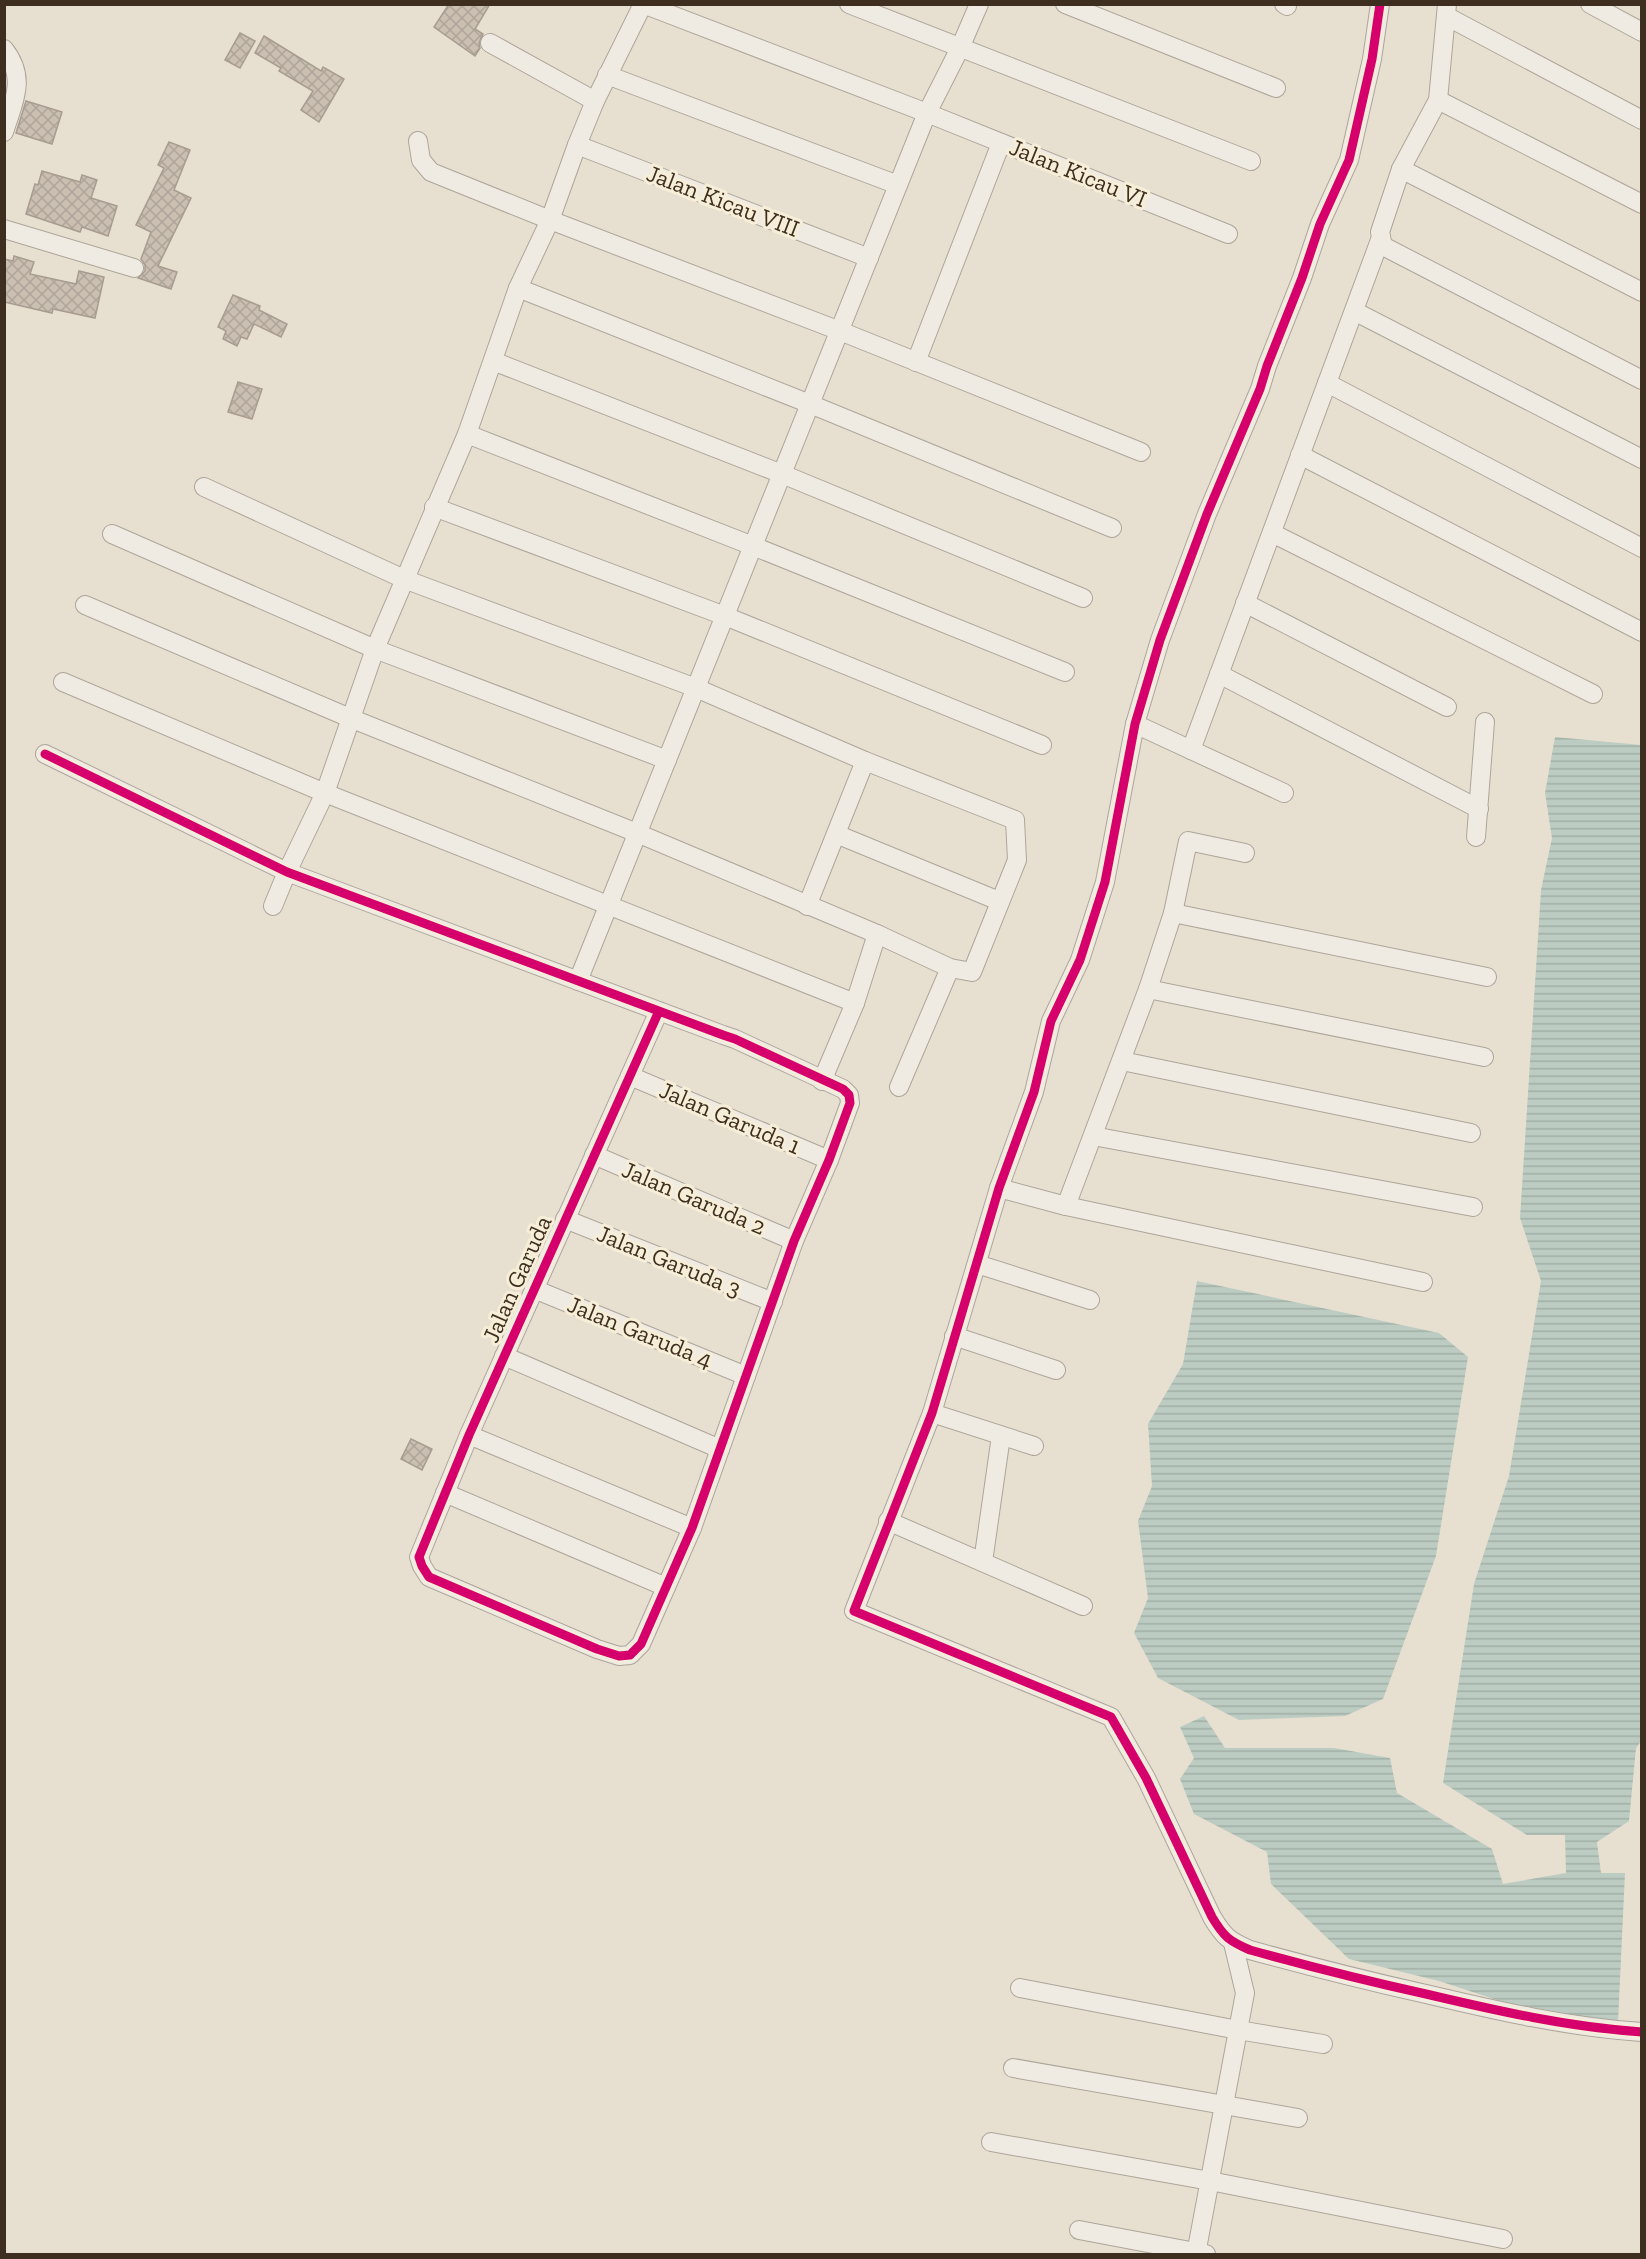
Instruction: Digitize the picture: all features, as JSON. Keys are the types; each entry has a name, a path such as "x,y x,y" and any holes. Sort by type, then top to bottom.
{"street":[{"path":"273,906 325,793 375,649 467,434 518,288 550,220 595,101 643,4"},
{"name":"Jalan Kicau VI","path":"643,4 1001,142 1228,234"},
{"path":"849,4 1251,161"},
{"path":"578,981 927,113 979,4"},
{"path":"1065,4 1276,88"},
{"path":"1380,4 1372,59 1349,160 1320,224 1260,389 1207,514 1160,640 1135,724 1106,882 1080,960 1051,1021 1034,1092 999,1188 932,1413 854,1611 1111,1717 1146,1778 1222,1935 1241,1947 1379,1985 1568,2024 1641,2032"},
{"path":"1590,4 1641,32"},
{"path":"1191,750 1380,240 1380,232 1401,169 1438,100 1447,10 1641,120"},
{"path":"490,43 595,101"},
{"path":"4,49 17,69 18,80 4,132"},
{"path":"607,75 898,185"},
{"path":"1438,100 1641,204"},
{"path":"418,141 421,160 431,172 550,220 840,330 1142,452"},
{"path":"916,362 1001,142"},
{"name":"Jalan Kicau VIII","path":"577,145 869,258"},
{"path":"1401,169 1641,292"},
{"path":"4,229 134,268"},
{"path":"1380,240 1383,246 1641,380"},
{"path":"518,288 810,404 1112,528"},
{"path":"1354,310 1641,459"},
{"path":"493,361 782,474 1083,598"},
{"path":"1327,383 1641,548"},
{"path":"467,434 1065,672"},
{"path":"1300,455 1641,632"},
{"path":"85,605 350,718 638,833 877,934 950,968 972,972 1017,860 1015,820 865,761 696,688 404,579 204,487"},
{"path":"434,507 725,616 1042,745"},
{"path":"1272,532 1593,694"},
{"path":"112,534 375,649 667,760"},
{"path":"1245,603 1447,707"},
{"path":"1219,674 1479,809"},
{"path":"63,682 325,793 855,1003"},
{"path":"1476,837 1485,723"},
{"path":"1135,724 1284,793"},
{"path":"45,754 287,872 735,1039 843,1089 849,1095 850,1103 829,1160 794,1241 692,1528 666,1587 445,1493"},
{"path":"807,906 865,761"},
{"path":"836,834 999,901"},
{"path":"1066,1206 1148,989 1173,913 1188,841 1245,853"},
{"path":"1173,913 1487,977"},
{"path":"822,1081 855,1003 877,934"},
{"path":"899,1087 950,968"},
{"path":"1148,989 1484,1057"},
{"name":"Jalan Garuda","path":"659,1011 469,1435 419,1557 429,1577 597,1649 620,1656 630,1655 641,1644 666,1587"},
{"path":"1122,1061 1471,1133"},
{"name":"Jalan Garuda 1","path":"630,1076 829,1160"},
{"path":"1093,1136 1473,1207"},
{"name":"Jalan Garuda 2","path":"594,1155 794,1241"},
{"path":"999,1188 1066,1206 1423,1282"},
{"name":"Jalan Garuda 3","path":"565,1219 772,1302"},
{"path":"977,1264 1090,1300"},
{"name":"Jalan Garuda 4","path":"534,1289 746,1376"},
{"path":"954,1336 1056,1370"},
{"path":"504,1356 720,1449"},
{"path":"932,1413 1034,1446"},
{"path":"469,1435 692,1528"},
{"path":"983,1562 1001,1436"},
{"path":"888,1521 1083,1605"},
{"path":"1079,2230 1200,2254 1210,2181 1245,1993 1241,1947"},
{"path":"1020,1988 1323,2044"},
{"path":"1013,2068 1298,2118"},
{"path":"991,2142 1210,2181 1503,2239"}],"shaded area":[{"path":"1555,737 1641,745 1642,1740 1636,1748 1629,1821 1597,1842 1601,1873 1625,1873 1618,2023 1503,2002 1439,1981 1349,1959 1271,1884 1267,1852 1194,1814 1180,1779 1194,1758 1180,1727 1204,1716 1225,1748 1334,1748 1390,1758 1397,1793 1492,1849 1503,1884 1566,1873 1565,1835 1527,1835 1443,1783 1474,1584 1509,1476 1541,1281 1520,1218 1541,890 1552,838 1545,793"},
{"path":"1197,1281 1439,1333 1468,1357 1436,1556 1383,1699 1345,1716 1239,1720 1158,1678 1134,1633 1148,1598 1138,1521 1152,1486 1148,1424 1183,1364"}],"building":[{"path":"449,4 490,4 475,29 483,34 479,43 480,48 475,56 434,27"},
{"path":"240,33 255,41 240,68 225,60"},
{"path":"264,36 321,71 323,67 344,79 319,122 301,110 313,91 279,71 281,68 255,53"},
{"path":"26,101 62,112 52,144 16,133"},
{"path":"169,142 190,150 174,190 191,198 158,266 177,272 171,289 138,278 145,271 145,265 141,259 151,232 136,225 164,168 158,165"},
{"path":"42,171 80,182 82,175 97,180 91,198 117,206 108,236 82,227 80,232 26,214 35,184 38,185"},
{"path":"14,256 34,262 30,274 76,284 79,271 104,277 95,318 53,309 52,313 4,302 4,259 13,261"},
{"path":"233,295 260,306 259,310 287,324 281,337 254,324 247,339 241,337 237,346 223,339 226,331 218,327"},
{"path":"238,382 262,389 252,419 228,412"},
{"path":"411,1439 432,1449 422,1470 401,1459"}],"cycle path":[{"path":"1380,4 1372,59 1349,160 1320,224 1260,389 1207,514 1160,640 1135,724 1105,882 1080,960 1051,1021 1034,1092 999,1188 932,1413 854,1611 1111,1717 1146,1778 1212,1917 1224,1934 1237,1944 1250,1950 1316,1968 1480,2006 1560,2022 1642,2032"},
{"path":"45,754 287,872 735,1039 843,1089 849,1095 850,1103 829,1160 794,1241 692,1528 641,1644 630,1655 619,1656 597,1649 429,1577 419,1557 469,1435 659,1011"}]}
